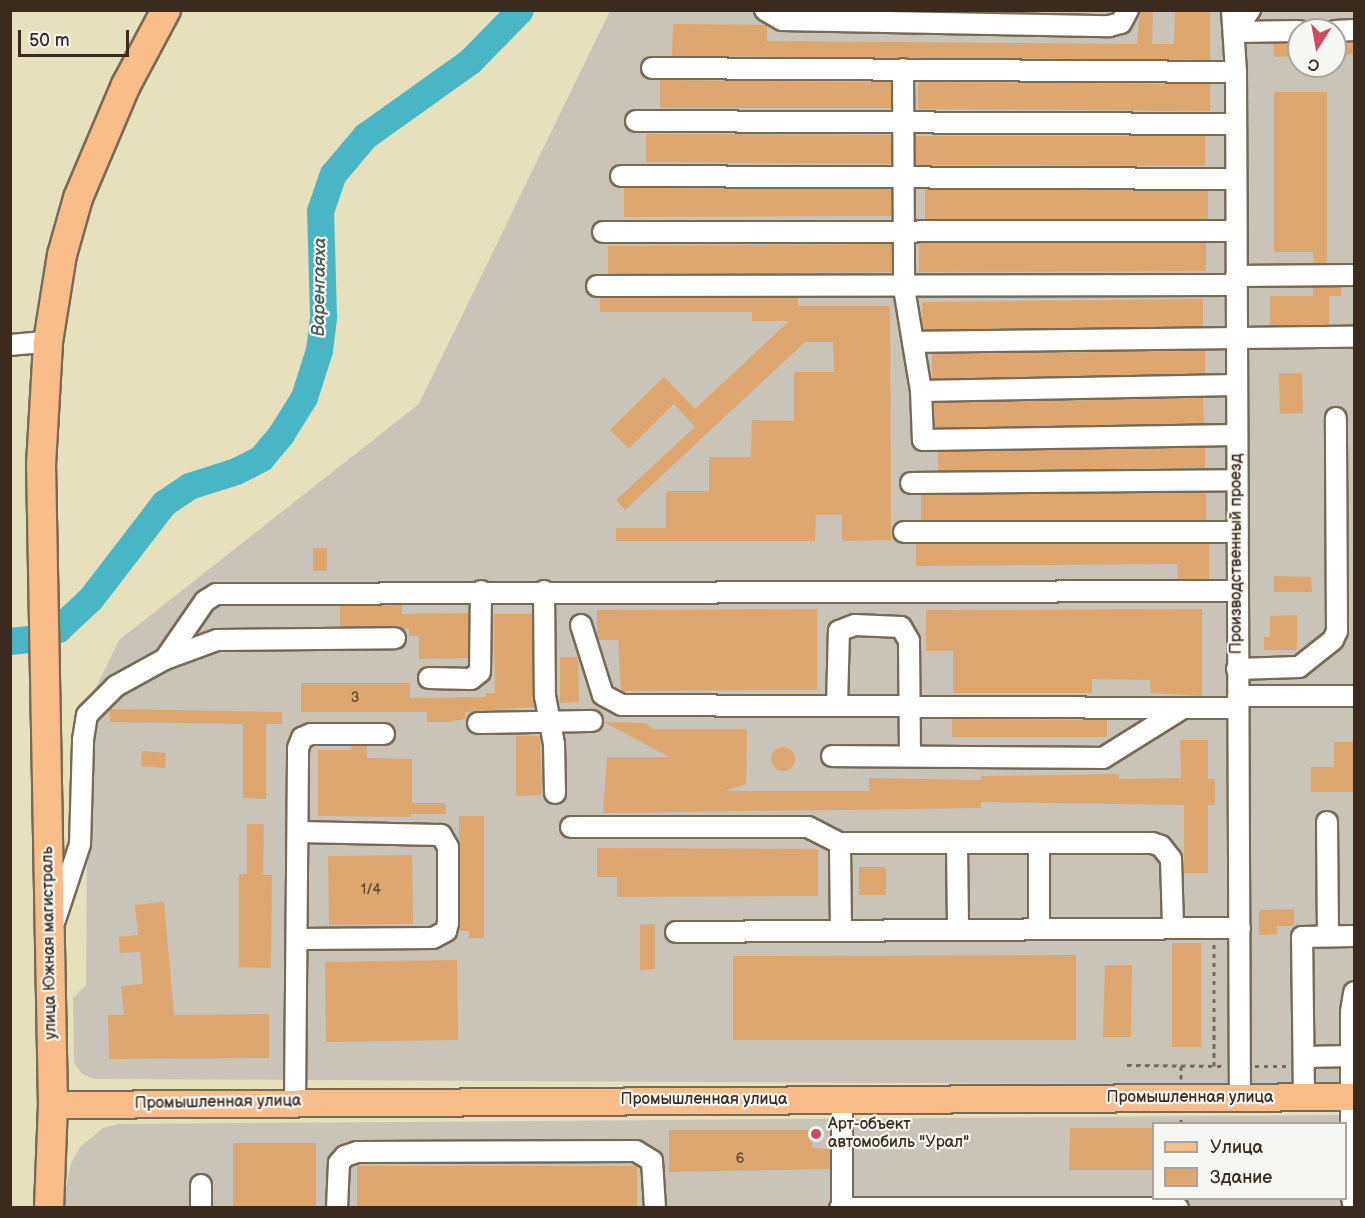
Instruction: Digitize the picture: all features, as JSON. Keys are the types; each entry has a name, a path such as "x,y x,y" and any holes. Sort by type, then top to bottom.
{"highway":[{"path":"48,342 62,255 82,187 126,85 166,10"},
{"name":"улица Южная магистраль","path":"48,342 41,430 53,1105 49,1208"}],"main road":[{"name":"Промышленная улица","path":"53,1105 1353,1097"}],"street":[{"path":"765,10 782,20 1109,26 1121,23 1128,10"},
{"name":"Производственный проезд","path":"1232,10 1236,72 1240,1097"},
{"path":"1235,32 1250,10"},
{"path":"1235,32 1287,31"},
{"path":"652,68 1236,72"},
{"path":"903,69 904,288 921,391 923,440 1236,435"},
{"path":"636,121 1236,123"},
{"path":"621,176 1236,179"},
{"path":"603,232 1236,231"},
{"path":"597,286 904,288 1352,275"},
{"path":"914,342 1354,337"},
{"path":"10,345 48,342"},
{"path":"921,391 1236,385"},
{"path":"1237,669 1299,667 1333,640 1337,631 1336,418"},
{"path":"911,483 1236,480"},
{"path":"904,532 1237,532"},
{"path":"165,658 206,601 216,594 481,591 1237,591"},
{"path":"429,678 471,679 480,672 481,591"},
{"path":"544,591 545,696 550,722 555,793"},
{"path":"837,705 839,631 855,624 895,624 906,632 910,756"},
{"path":"581,625 598,685 609,701 622,705 1183,708 1238,702 1354,696"},
{"path":"50,932 77,862 87,716 117,686 165,658 208,641 395,638"},
{"path":"832,756 1103,758 1183,708"},
{"path":"478,723 592,721"},
{"path":"296,1102 298,748 302,738 311,734 384,734"},
{"path":"1327,822 1329,936"},
{"path":"571,827 808,827 840,843 1161,846 1171,859 1173,928"},
{"path":"297,939 433,938 446,931 448,923 448,847 441,834 298,832"},
{"path":"840,843 841,930"},
{"path":"957,844 958,930"},
{"path":"1039,844 1039,929"},
{"path":"676,932 1240,928"},
{"path":"1304,1097 1302,937 1354,936"},
{"path":"1342,1208 1354,1207 1351,1192 1353,1097 1351,1056 1354,992"},
{"path":"1304,1061 1351,1056"},
{"path":"842,1100 841,1207 1178,1208"},
{"path":"337,1208 339,1163 345,1156 357,1152 624,1151 643,1154 652,1161 655,1208"},
{"path":"201,1185 201,1208"}],"path":[{"path":"1214,1066 1215,928"},
{"path":"1127,1065 1240,1066 1304,1061"}],"shaded area":[{"path":"610,11 1354,11 1354,1085 96,1079 82,1074 74,1063 73,998 86,985 88,704 119,640 419,404"},
{"path":"1354,1115 1354,1207 62,1208 71,1163 81,1146 103,1128 119,1124"}],"building":[{"path":"1140,10 1153,10 1152,44 1174,44 1175,10 1210,10 1210,60 672,56 673,24 767,25 767,41 1137,44"},
{"path":"1347,42 1354,42 1354,54 1347,54"},
{"path":"1273,43 1287,43 1287,56 1274,57"},
{"path":"660,80 891,82 891,108 660,108"},
{"path":"918,82 1210,84 1210,111 918,109"},
{"path":"1274,92 1327,92 1327,263 1313,263 1313,252 1274,252"},
{"path":"646,134 891,135 891,164 646,162"},
{"path":"916,136 1205,136 1205,166 916,165"},
{"path":"624,188 891,189 891,216 624,217"},
{"path":"925,189 1208,191 1208,219 925,219"},
{"path":"919,243 1206,243 1206,271 919,272"},
{"path":"892,244 892,272 608,274 608,246"},
{"path":"1313,287 1341,287 1341,296 1329,296 1329,325 1270,326 1270,296 1313,296"},
{"path":"600,298 798,298 798,306 890,306 891,540 842,541 842,515 816,515 815,541 616,541 616,528 666,528 666,491 709,491 709,457 751,457 752,420 794,421 794,372 834,372 833,342 805,342 625,510 616,500 695,427 674,404 629,449 610,430 664,377 695,409 789,321 752,321 752,312 600,312"},
{"path":"1203,299 1203,327 923,330 922,323 922,302"},
{"path":"1205,351 1205,374 932,379 932,354"},
{"path":"1279,373 1302,373 1303,413 1280,414"},
{"path":"1203,398 1204,424 935,428 934,403"},
{"path":"1205,447 1205,468 938,471 938,452"},
{"path":"1206,492 1206,520 921,520 921,495"},
{"path":"916,544 1209,544 1209,579 1178,579 1177,564 916,566"},
{"path":"313,548 327,548 327,571 313,571"},
{"path":"1274,576 1311,577 1312,592 1274,592"},
{"path":"402,605 402,614 469,613 468,658 419,659 419,636 409,636 409,629 340,627 340,606"},
{"path":"817,609 817,690 621,691 618,640 598,640 597,636 597,610"},
{"path":"1202,609 1202,696 1151,693 1150,680 1092,679 1092,693 953,693 953,651 926,651 926,610"},
{"path":"494,614 532,614 534,707 465,712 465,719 449,722 427,722 427,712 301,712 301,683 410,683 410,698 486,697 486,693 495,693"},
{"path":"1297,615 1297,650 1264,650 1264,637 1270,637 1270,616"},
{"path":"560,657 578,657 579,702 560,703"},
{"path":"110,709 282,712 282,724 266,724 266,799 243,798 243,724 110,722"},
{"path":"952,719 1107,720 1107,737 952,737"},
{"path":"604,722 645,723 653,729 747,729 746,784 725,791 869,791 869,778 981,780 981,776 1119,774 1119,779 1181,778 1180,740 1208,740 1208,779 1215,779 1215,805 1208,805 1208,873 1184,873 1184,805 981,802 981,808 603,813 607,757 669,757"},
{"path":"516,736 540,736 542,795 516,796"},
{"path":"1334,742 1354,742 1354,792 1311,792 1311,767 1334,767"},
{"path":"351,746 367,746 367,758 412,759 412,803 446,803 446,814 411,814 411,817 318,816 318,750 351,750"},
{"path":"783,747 791,751 795,759 791,767 783,771 775,767 771,759 775,751"},
{"path":"142,751 166,753 165,768 141,766"},
{"path":"459,816 484,816 484,938 469,938 469,931 460,931"},
{"path":"247,824 264,824 263,875 272,875 271,968 239,967 239,874 247,874"},
{"path":"597,848 818,849 818,896 617,897 617,877 597,877"},
{"path":"412,855 413,924 329,925 328,856"},
{"path":"859,867 886,867 886,895 859,895"},
{"path":"164,902 174,1015 269,1014 269,1058 109,1059 108,1015 124,1015 121,986 143,984 140,952 120,953 119,937 138,935 135,905"},
{"path":"1294,909 1294,926 1277,926 1277,934 1259,935 1259,910"},
{"path":"655,924 655,969 640,970 640,925"},
{"path":"1172,943 1201,943 1201,1047 1172,1047"},
{"path":"1076,955 1076,1040 733,1040 733,956"},
{"path":"457,960 458,1040 326,1042 325,962"},
{"path":"1105,965 1132,965 1131,1037 1103,1037"},
{"path":"1070,1128 1152,1128 1152,1170 1069,1170"},
{"path":"669,1130 812,1130 812,1148 830,1149 830,1169 669,1172"},
{"path":"233,1143 316,1143 316,1208 233,1208"},
{"path":"357,1166 637,1166 637,1208 357,1208"}],"waterway":[{"name":"Варенгаяха","path":"10,641 39,638 58,629 91,598 164,503 189,486 236,471 261,458 281,434 304,397 319,350 323,316 320,211 333,174 365,136 470,61 520,10"}],"place":[{"name":"Арт-объект автомобиль \"Урал\"","path":"816,1134"}]}
